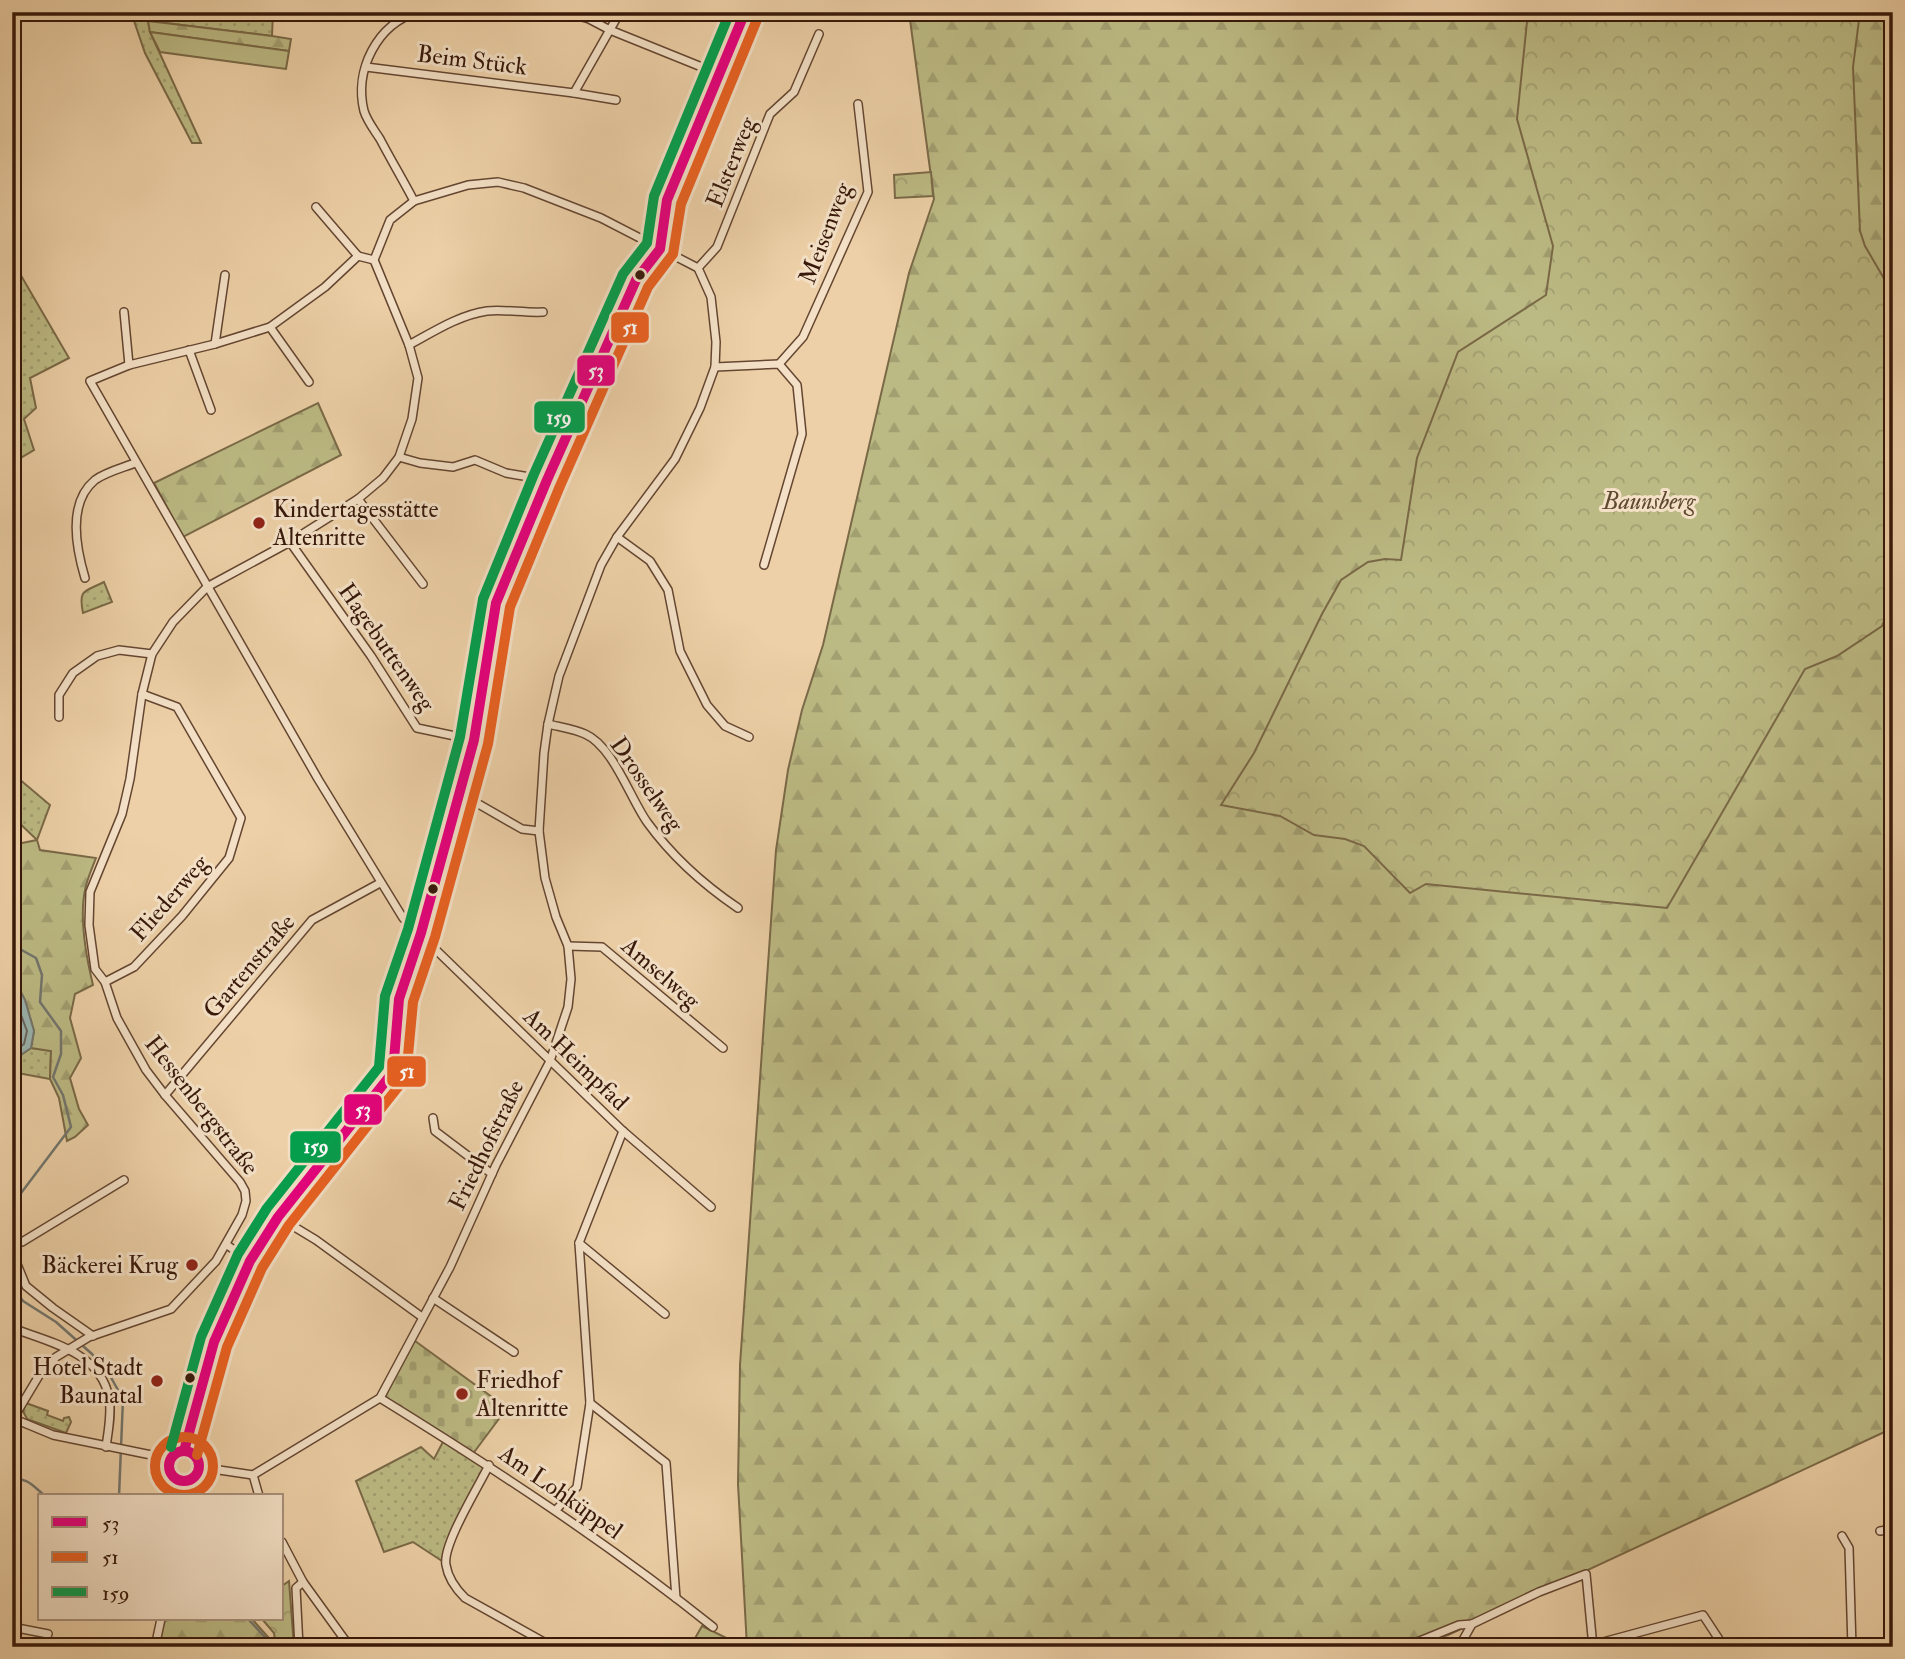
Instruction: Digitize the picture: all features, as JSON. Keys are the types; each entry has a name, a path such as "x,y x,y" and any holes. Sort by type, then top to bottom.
{"street":[{"path":"414,201 364,113 361,89 370,50 386,30 405,16 418,12"},
{"path":"565,12 589,19 719,74"},
{"path":"574,93 620,12"},
{"path":"184,1451 214,1342 250,1261 278,1217 393,1072 399,999 461,794 474,740 496,603 547,480 636,280 660,249 667,200 745,12"},
{"name":"Elsterweg","path":"698,268 718,247 770,114 794,92 819,34"},
{"name":"Beim Stück","path":"366,67 616,100"},
{"name":"Meisenweg","path":"779,364 803,337 868,191 858,104"},
{"path":"316,207 358,256 374,260 390,220 414,201 460,186 498,182 524,188 601,218 698,268 711,297 716,342 715,367 779,364 797,386 802,434 764,565"},
{"path":"124,312 129,365 215,344 270,327 325,287 358,256"},
{"name":"Hessenbergstraße","path":"227,1245 242,1215 246,1201 245,1191 226,1163 165,1095 117,1018 105,982 95,969 89,925 90,892 122,814 130,779 142,694 152,654 173,622 207,587 358,499 383,478 399,457 412,419 418,378 409,345 374,260"},
{"path":"215,344 225,275"},
{"path":"409,345 465,316 488,311 521,314 543,312"},
{"path":"270,327 309,382"},
{"path":"189,350 211,410"},
{"name":"Am Heimpfad","path":"129,365 90,381 207,587 403,918 623,1130 711,1206"},
{"name":"Friedhofstraße","path":"380,1398 550,1061 568,1007 571,979 568,946 545,878 539,831 548,724 559,676 601,565 617,537 675,459 700,408 715,367"},
{"path":"399,457 453,467 475,460 506,473 547,480"},
{"path":"85,578 78,542 77,517 81,500 98,478 135,463"},
{"path":"358,499 423,584"},
{"path":"617,537 650,561 668,590 680,651 708,705 725,726 749,737"},
{"name":"Hagebuttenweg","path":"290,541 371,656 417,728 474,740"},
{"path":"60,717 59,695 73,673 97,656 119,650 152,654"},
{"name":"Fliederweg","path":"105,982 134,967 182,916 229,858 241,818 177,707 142,694"},
{"name":"Drosselweg","path":"548,724 587,735 604,749 646,822 672,852 715,892 738,908"},
{"path":"461,794 522,829 539,831"},
{"name":"Gartenstraße","path":"165,1095 313,920 380,883"},
{"name":"Amselweg","path":"568,946 602,947 723,1048"},
{"path":"433,1118 435,1130 492,1174"},
{"path":"556,1510 577,1487 590,1403 579,1243 623,1130"},
{"path":"12,1245 22,1242 124,1180"},
{"path":"278,1217 317,1240 422,1317"},
{"path":"579,1243 665,1314"},
{"path":"171,1459 116,1450 53,1435 13,1419 40,1374 56,1357 90,1338 171,1309 227,1245 250,1261"},
{"path":"12,1252 26,1286 90,1338"},
{"path":"433,1297 514,1352"},
{"path":"12,1328 74,1347 99,1373 110,1401 106,1447"},
{"path":"199,1468 253,1475 380,1398"},
{"name":"Am Lohküppel","path":"380,1398 556,1510 713,1628"},
{"path":"590,1403 666,1463 676,1598"},
{"path":"184,1451 197,1459 199,1468 197,1474 188,1481 171,1474 169,1467 171,1459 184,1451"},
{"path":"489,1465 451,1540 445,1563 456,1588 465,1598 553,1647"},
{"path":"253,1475 258,1494"},
{"path":"179,1494 182,1480"},
{"path":"1880,1531 1893,1529"},
{"path":"1842,1536 1849,1548 1852,1647"},
{"path":"284,1546 303,1581 350,1647"},
{"path":"1405,1647 1459,1625 1472,1624 1539,1592 1586,1574 1592,1646 1703,1615 1724,1647"},
{"path":"299,1647 296,1588 303,1581"},
{"path":"155,1647 161,1620"},
{"path":"1459,1647 1472,1624"},
{"path":"12,1627 48,1634"}],"green space":[{"path":"131,12 273,12 272,36 148,21 150,32 201,143 192,143 145,53"},
{"path":"909,12 1893,12 1893,1428 1448,1635 1405,1647 747,1647 738,1484 740,1365 776,850 788,770 802,710 823,645 909,273 934,199"},
{"name":"Baunsberg","path":"1528,12 1860,12 1853,67 1860,231 1865,246 1893,294 1893,602 1882,626 1837,656 1805,669 1667,908 1426,884 1410,893 1364,846 1345,839 1314,835 1280,816 1221,805 1254,753 1341,580 1368,562 1401,560 1417,458 1458,352 1546,295 1553,246 1517,119"},
{"path":"148,21 291,39 289,51 150,32"},
{"path":"150,32 289,51 286,69 160,52"},
{"path":"931,172 933,196 895,198 894,175"},
{"path":"12,260 69,358 30,378 36,408 24,419 34,450 12,463"},
{"path":"318,403 341,455 183,537 154,483"},
{"path":"104,582 112,602 83,613 82,595"},
{"path":"12,773 50,805 37,840 12,816"},
{"path":"37,840 40,850 96,858 83,901 83,925 93,985 75,994 70,1018 81,1058 70,1078 79,1109 88,1125 67,1141 59,1098 50,1079 51,1051 31,1048 34,1031 25,1000 12,975 12,845"},
{"path":"31,1048 51,1051 50,1079 12,1072 12,1061"},
{"path":"411,1338 507,1408 472,1455 380,1398"},
{"path":"26,1403 48,1411 47,1415 63,1421 69,1417 71,1422 66,1433 27,1419 23,1411"},
{"path":"445,1438 489,1465 451,1540 445,1563 413,1542 384,1552 356,1481 421,1447 434,1459"},
{"path":"289,1581 294,1647 276,1647 274,1633 263,1620 284,1620 284,1585"},
{"path":"161,1620 253,1620 268,1637 270,1647 155,1647"},
{"path":"702,1626 743,1646 743,1647 690,1647"}],"water":[{"path":"12,975 25,1000 34,1031 31,1048 12,1061"}],"waterway":[{"path":"12,929 18,948 36,958 42,975 40,1002 61,1031 61,1054 53,1077 63,1095 71,1127 12,1205"},
{"path":"12,1286 23,1301 56,1322 92,1354 109,1374 123,1399 119,1494"},
{"path":"12,1481 26,1481 43,1494"},
{"path":"249,1620 265,1637 266,1647"}],"transit line":[{"name":"159","path":"171,1447 201,1337 238,1254 267,1208 379,1067 385,996 408,929 460,737 483,599 534,474 623,274 647,243 654,196 730,12"},
{"name":"53","path":"184,1451 214,1342 250,1261 278,1217 393,1072 399,999 421,933 474,740 496,603 547,480 636,280 660,249 667,200 745,12"},
{"name":"51","path":"197,1455 227,1347 262,1268 289,1225 406,1077 413,1002 435,937 488,744 510,607 648,287 673,254 681,204 758,17"},
{"name":"51","path":"178,1494 168,1490 160,1482 156,1472 156,1460 160,1450 168,1442 184,1437 200,1442 208,1450 213,1466"},
{"name":"53","path":"184,1451 194,1456 199,1466 194,1476 184,1481 174,1476 169,1466 174,1456 184,1451"},
{"name":"51","path":"190,1494 200,1490 208,1482 213,1466"}],"place":[{"name":"Kindertagesstätte Altenritte","path":"259,523"},
{"name":"Bäckerei Krug","path":"192,1265"},
{"name":"Hotel Stadt Baunatal","path":"157,1381"},
{"name":"Friedhof Altenritte","path":"462,1394"}]}
